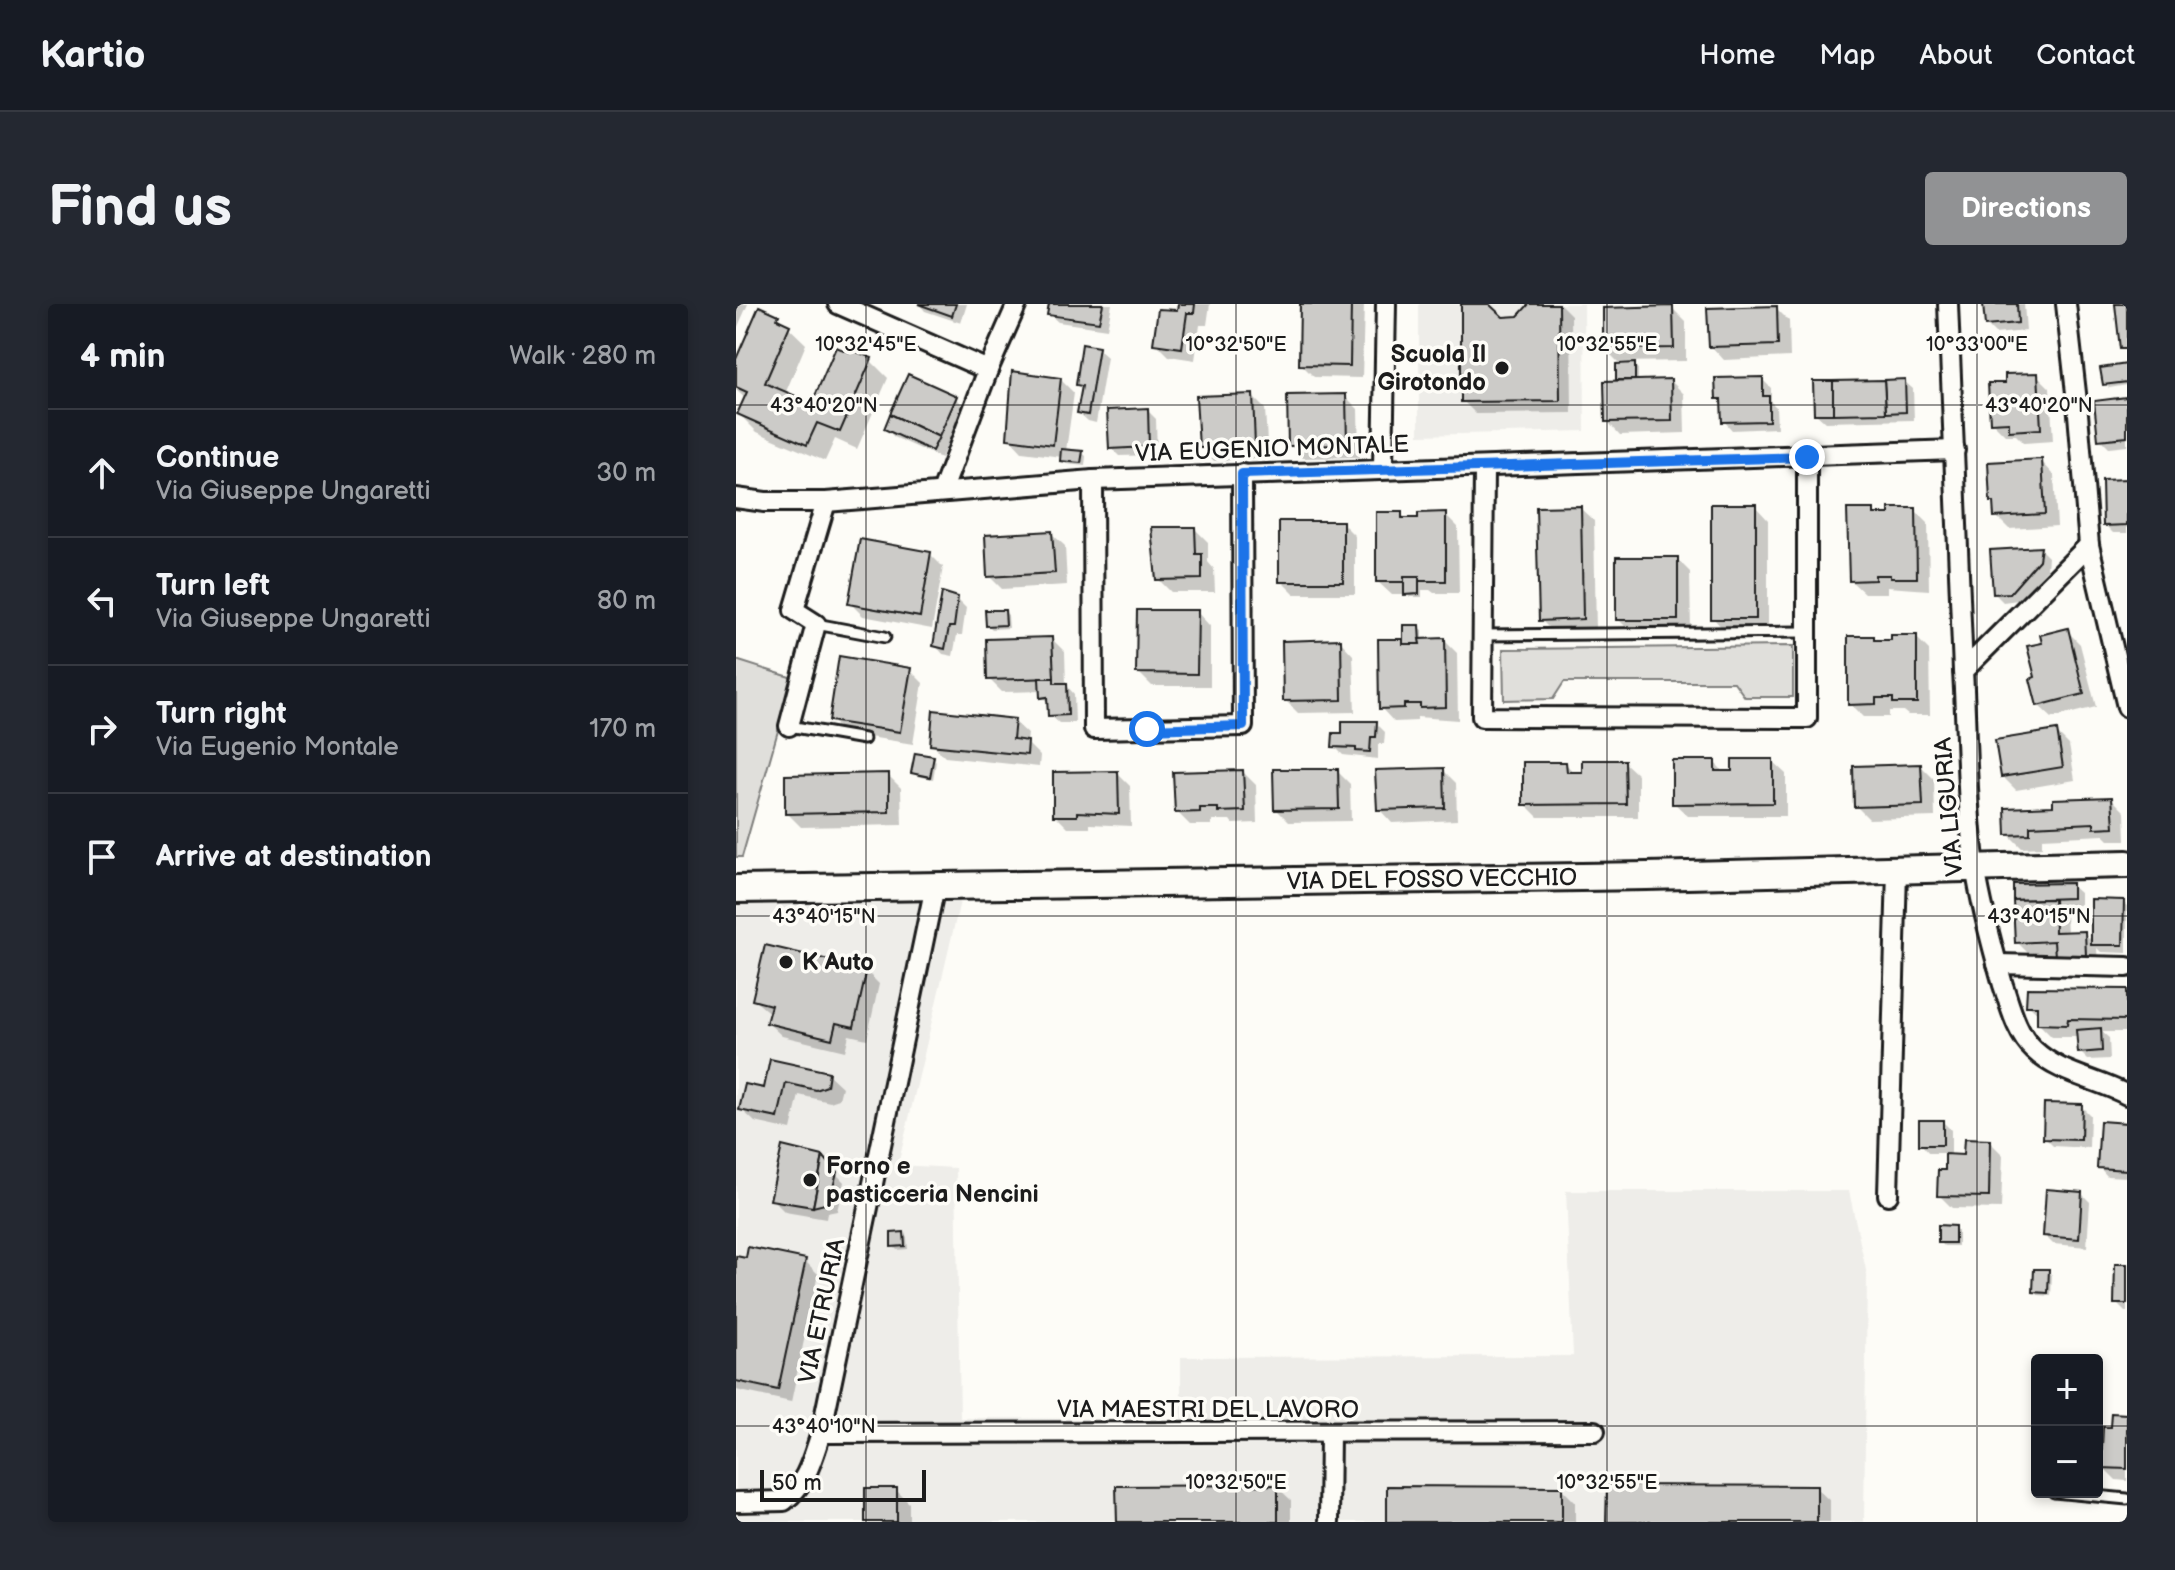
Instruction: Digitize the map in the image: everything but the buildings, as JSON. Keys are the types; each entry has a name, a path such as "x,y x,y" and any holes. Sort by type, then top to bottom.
{"street":[{"path":"838,304 988,370"},
{"path":"942,492 988,370 1017,304"},
{"path":"1383,468 1386,304"},
{"path":"1948,304 1963,671"},
{"path":"2066,304 2089,545 2127,707"},
{"name":"VIA EUGENIO MONTALE","path":"736,498 765,502 826,502 1093,480 1955,450"},
{"path":"1484,468 1482,717 1807,718 1807,457"},
{"path":"1093,480 1094,729 1243,726 1242,474"},
{"path":"789,726 816,624 794,610 826,502"},
{"path":"1963,671 2089,545"},
{"name":"VIA LIGURIA","path":"1963,671 1975,867 2009,1005 2033,1050 2071,1071 2127,1095"},
{"name":"VIA DEL FOSSO VECCHIO","path":"736,889 2127,864"},
{"path":"1888,1195 1897,870"},
{"name":"VIA ETRURIA","path":"736,1502 784,1501 806,1477 821,1433 935,886"},
{"path":"1997,964 2127,967"},
{"name":"VIA MAESTRI DEL LAVORO","path":"821,1433 1595,1431"},
{"path":"1329,1522 1330,1433"}],"lane":[{"path":"816,624 885,637"},
{"path":"1483,635 1808,632"},
{"path":"789,726 864,739"},
{"path":"2103,1497 2127,1499"}],"shaded area":[{"name":"Scuola Il Girotondo","path":"1419,304 1584,304 1585,431 1419,435"},
{"path":"1793,646 1793,697 1745,697 1734,682 1564,682 1553,699 1504,700 1503,649"},
{"path":"736,660 793,678 742,857 736,857"},
{"path":"966,876 898,1165 956,1168 960,1418 1181,1419 1181,1357 1573,1356 1566,1191 1849,1191 1867,1275 1864,1522 736,1522 736,877"}],"place":[{"name":"Scuola Il Girotondo","path":"1502,368"},
{"name":"K Auto","path":"786,962"},
{"name":"Forno e pasticceria Nencini","path":"810,1180"}],"route":[{"path":"1147,729 1243,726 1242,474 1807,457"}]}
